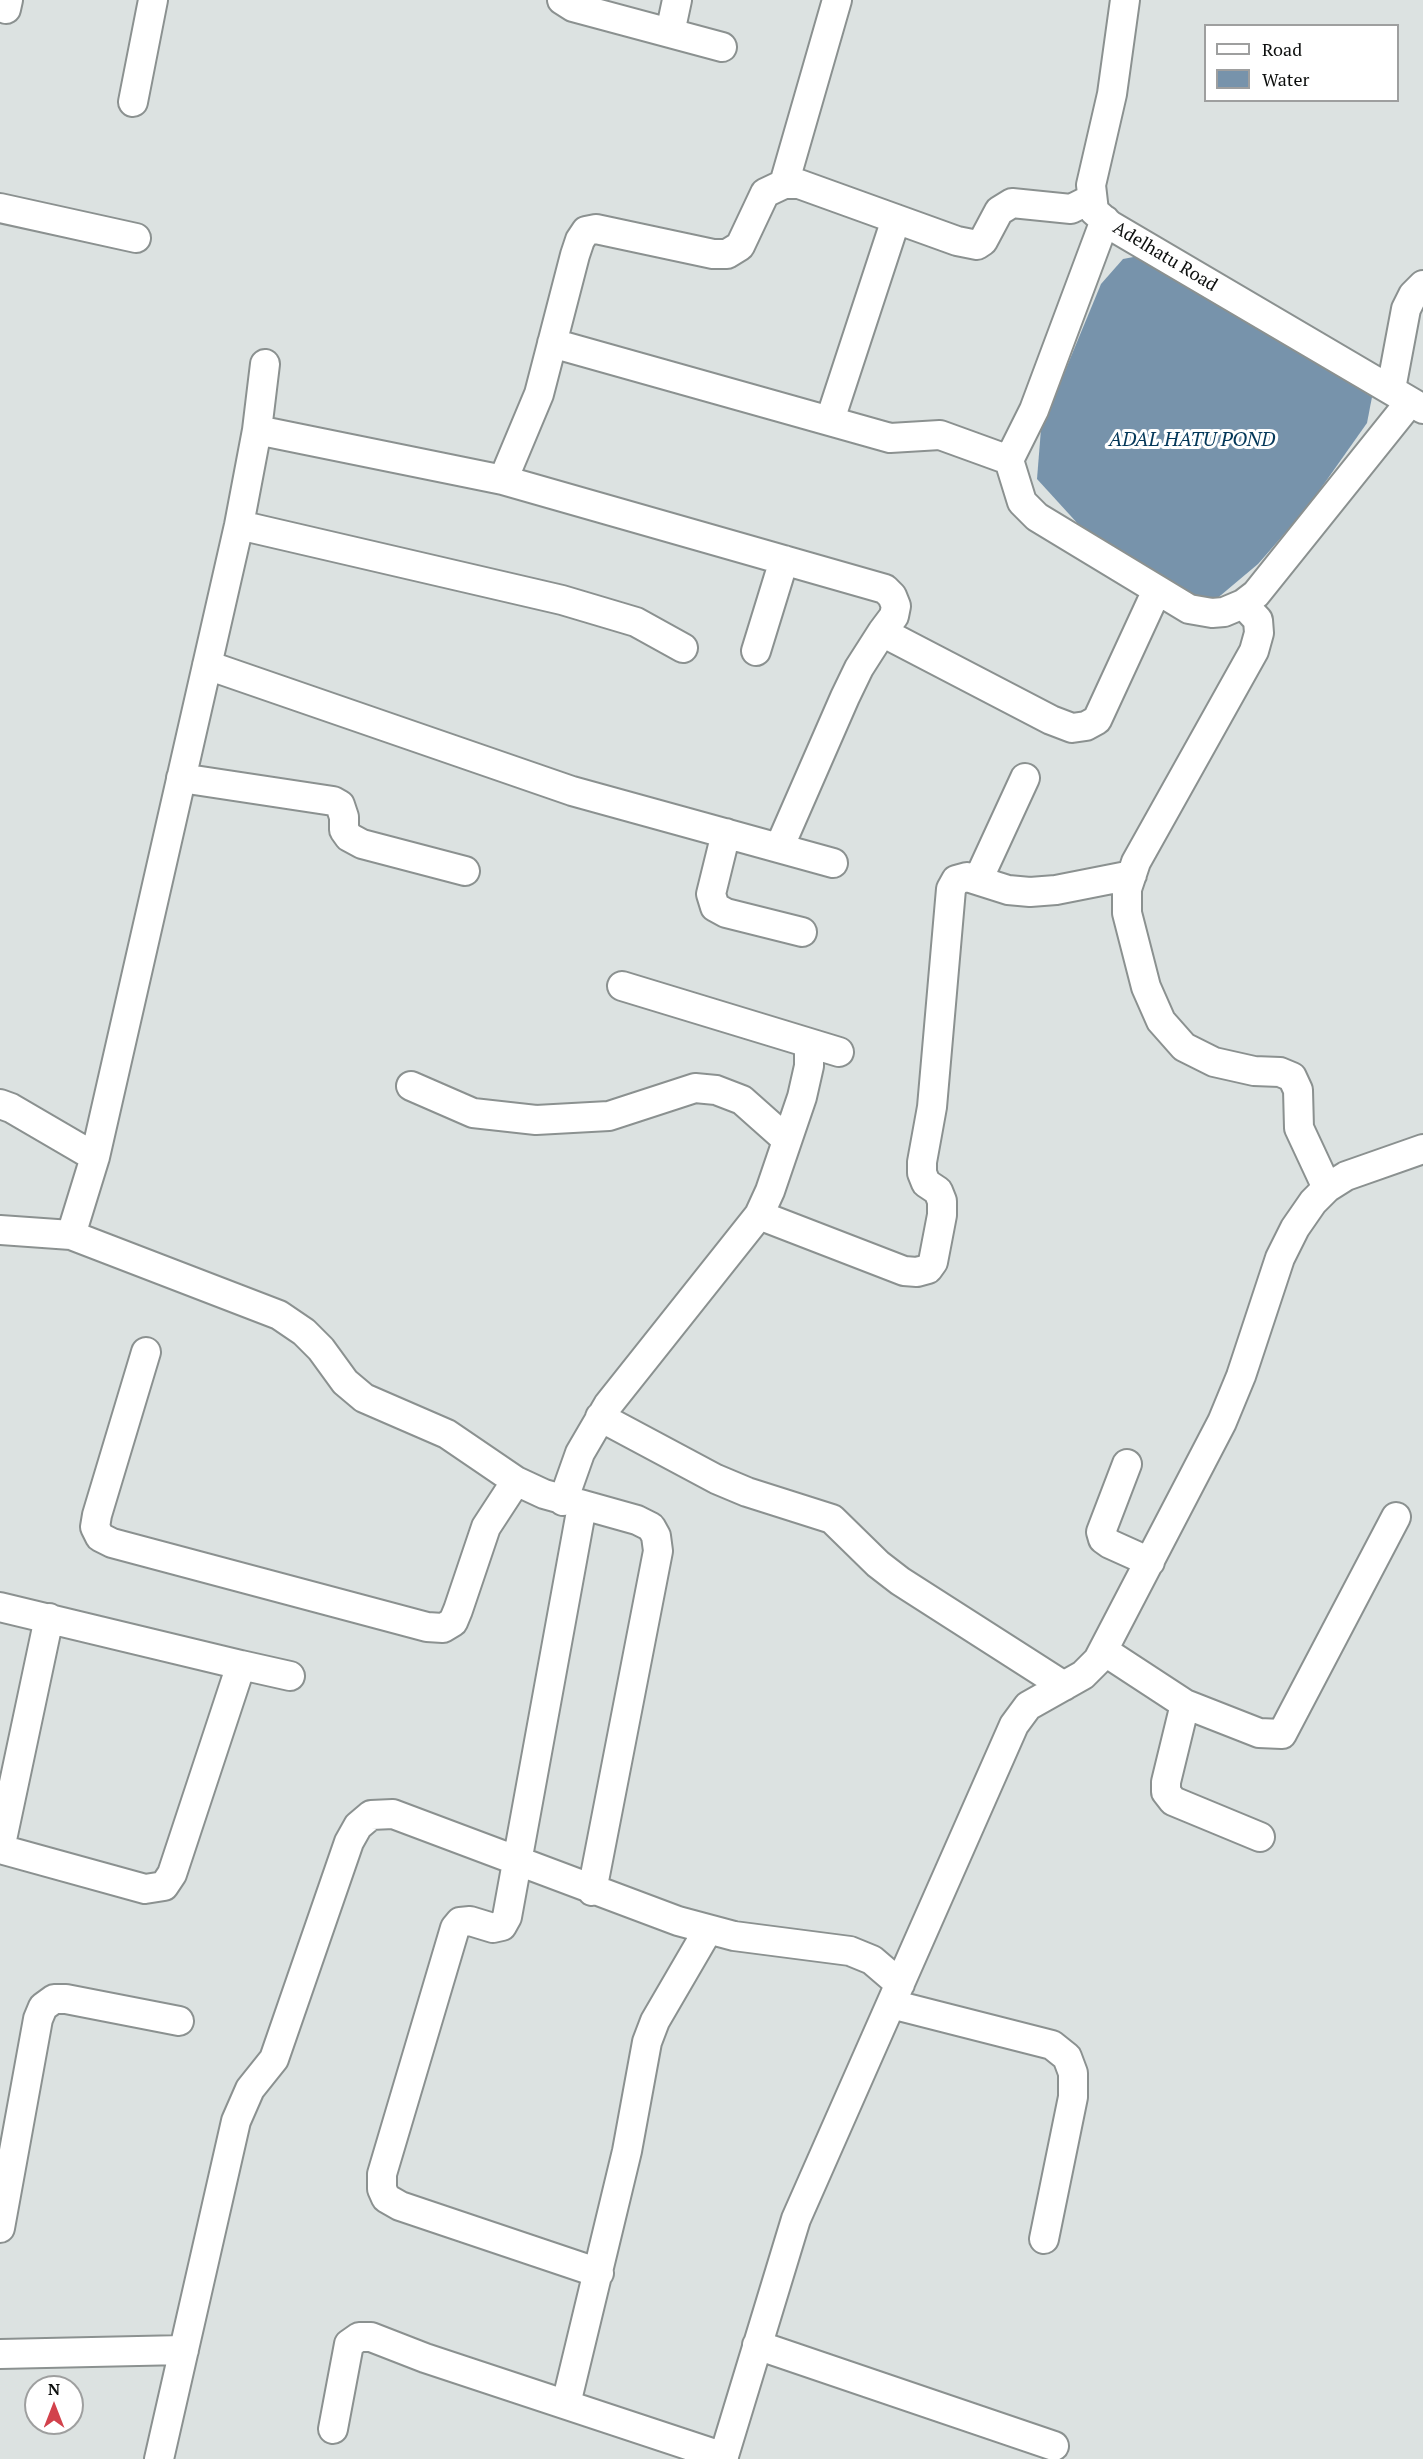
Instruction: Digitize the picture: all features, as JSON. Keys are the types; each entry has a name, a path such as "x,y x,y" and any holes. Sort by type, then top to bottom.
{"street":[{"path":"133,102 153,0"},
{"path":"562,0 573,7 722,47"},
{"path":"670,33 677,0"},
{"path":"784,184 837,0"},
{"path":"1125,0 1113,94 1094,172 1098,210 1034,410 1009,460 1022,502 1037,517 1189,609 1200,612 1224,612 1244,604 1256,594 1408,400 1406,309 1413,295 1423,285"},
{"path":"502,480 539,394 575,255 586,231 596,229 713,254 727,254 740,246 765,193 784,184 799,184 969,245 978,245 983,241 999,211 1012,203 1098,210"},
{"path":"0,208 136,238"},
{"name":"Adelhatu Road","path":"1098,210 1408,400"},
{"path":"830,420 896,219"},
{"path":"552,343 890,438 940,435 1009,460"},
{"path":"71,1235 95,1157 239,525 257,430 265,364"},
{"path":"257,430 502,480 885,589 892,596 896,606 894,616 859,668 779,848"},
{"path":"239,525 562,600 636,622 683,648"},
{"path":"756,651 784,560"},
{"path":"882,632 1051,720 1072,728 1086,726 1097,720 1157,590"},
{"path":"1244,604 1258,620 1259,633 1254,651 1136,862 1127,889 1127,913 1146,987 1161,1021 1184,1047 1214,1062 1254,1071 1280,1072 1292,1077 1298,1090 1299,1128 1327,1188"},
{"path":"207,666 529,777 833,863"},
{"path":"181,778 333,801 340,806 344,817 344,830 349,837 362,844 465,871"},
{"path":"978,880 1025,778"},
{"path":"726,833 711,894 715,907 726,913 802,932"},
{"path":"759,1215 904,1270 917,1272 928,1269 933,1262 942,1215 942,1201 938,1191 926,1183 922,1173 922,1162 932,1107 951,889 956,880 967,877 1008,890 1030,892 1056,890 1132,875"},
{"path":"622,986 839,1052"},
{"path":"599,2272 400,2206 386,2198 382,2189 382,2174 455,1928 460,1923 470,1922 493,1928 502,1926 507,1917 519,1860 580,1453 600,1417 759,1215 806,1082 809,1043"},
{"path":"411,1086 473,1113 536,1120 609,1116 695,1088 716,1090 742,1100 787,1140"},
{"path":"0,1104 11,1108 95,1157"},
{"path":"333,2429 349,2344 359,2337 371,2337 723,2458 796,2219 1014,1725 1028,1706 1083,1675 1104,1651 1222,1422 1241,1376 1280,1258 1295,1228 1312,1202 1327,1188 1346,1176 1423,1149"},
{"path":"0,1230 71,1235 279,1315 304,1332 321,1349 345,1382 364,1398 447,1434 516,1481 572,1504 637,1520 651,1527 656,1536 658,1551 592,1891"},
{"path":"146,1352 97,1515 95,1527 100,1536 112,1543 427,1627 443,1628 453,1622 486,1527 516,1481"},
{"path":"600,1417 716,1479 747,1492 832,1519 878,1564 900,1581 1064,1686"},
{"path":"1127,1464 1101,1532 1103,1539 1110,1544 1150,1562"},
{"path":"1104,1651 1185,1704 1259,1733 1282,1734 1396,1517"},
{"path":"0,1607 290,1676"},
{"path":"49,1618 0,1849 145,1889 164,1886 172,1874 241,1665"},
{"path":"1185,1704 1167,1782 1167,1792 1173,1801 1260,1837"},
{"path":"159,2459 236,2121 250,2089 274,2059 349,1842 358,1826 371,1815 393,1814 519,1860 592,1891 708,1930 734,1936 850,1951 872,1960 895,1994 1052,2045 1067,2057 1073,2073 1073,2097 1044,2239"},
{"path":"566,2404 627,2151 647,2042 655,2020 708,1930"},
{"path":"0,2228 38,2019 43,2007 54,1999 66,1999 178,2021"},
{"path":"758,2345 1054,2446"},
{"path":"0,2354 184,2350"}],"water":[{"name":"ADAL HATU POND","path":"1144,255 1372,397 1367,423 1307,508 1258,564 1208,606 1079,525 1037,479 1041,429 1101,284 1123,259"}]}
